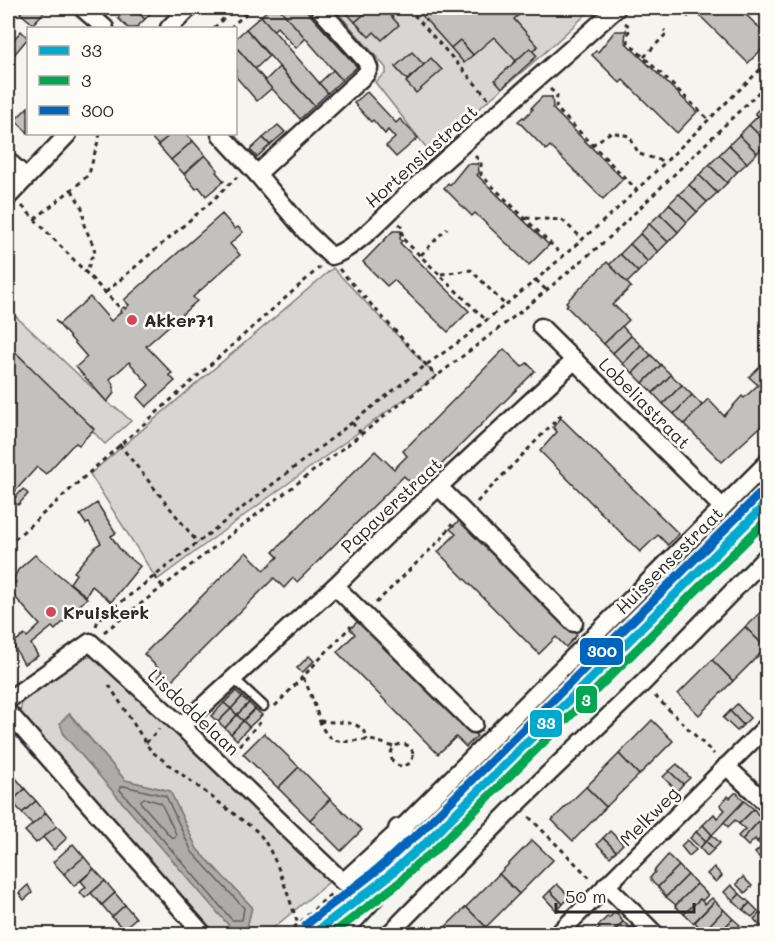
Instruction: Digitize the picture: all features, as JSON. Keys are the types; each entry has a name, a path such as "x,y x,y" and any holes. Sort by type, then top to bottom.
{"street":[{"path":"82,8 104,27"},
{"path":"170,27 189,8"},
{"path":"253,170 366,74 369,68 366,61 319,8"},
{"name":"Hortensiastraat","path":"331,256 348,248 538,76 616,9"},
{"path":"9,195 67,135"},
{"path":"221,135 306,232 331,256"},
{"path":"8,161 26,177"},
{"name":"Lobeliastraat","path":"540,327 722,507"},
{"name":"Papaverstraat","path":"181,726 335,586 575,360"},
{"name":"Huissensestraat","path":"343,882 399,830 768,462"},
{"path":"439,487 574,623"},
{"name":"Huissensestraat","path":"336,934 355,918 409,855 425,844 768,502"},
{"path":"393,933 517,805 768,555"},
{"path":"335,586 474,724"},
{"path":"8,700 90,642"},
{"name":"Lisdoddelaan","path":"90,642 343,882"},
{"path":"8,712 203,934"},
{"name":"Melkweg","path":"558,934 768,725"},
{"path":"726,766 768,805"},
{"path":"393,872 399,830"},
{"name":"Huissensestraat","path":"358,934 415,864 425,844"},
{"path":"604,888 655,934"}],"lane":[{"path":"233,678 263,706"},
{"name":"Huissensestraat","path":"315,934 337,914 393,872"}],"path":[{"path":"215,27 238,8"},
{"path":"231,27 252,8"},
{"path":"408,8 499,111"},
{"path":"616,9 628,27 628,42 708,120"},
{"path":"644,57 667,33 664,30"},
{"path":"90,642 98,620 536,280 637,190 768,62"},
{"path":"538,76 557,95 556,108 637,190"},
{"path":"90,642 437,377 546,290 610,237 768,82"},
{"path":"592,145 611,132 629,136 639,154 666,162"},
{"path":"35,219 72,190 88,174 100,135"},
{"path":"463,144 481,162 481,175 563,256"},
{"path":"106,292 212,201 253,170"},
{"path":"72,190 83,210 84,225 94,247 95,254 91,258 87,273"},
{"path":"9,195 122,309"},
{"path":"387,212 403,227 402,238 486,320"},
{"path":"524,218 562,220 583,239"},
{"path":"420,256 447,228"},
{"path":"8,545 331,256 339,270 437,377"},
{"path":"439,274 471,270 506,304"},
{"path":"536,280 546,290"},
{"path":"221,765 344,633 443,537 450,525 465,513 563,413"},
{"path":"352,423 362,434"},
{"path":"119,444 198,543"},
{"path":"154,576 162,586"},
{"path":"303,678 326,734 333,740 356,742 367,740 395,747 401,744 411,748 412,759 408,764 400,766 394,763 391,756 395,747"},
{"path":"108,683 151,752 258,832 279,870 298,924"},
{"path":"642,683 726,766"},
{"path":"320,721 355,724 362,729 367,740"},
{"path":"517,805 604,888"},
{"path":"288,934 343,882"}],"shaded area":[{"path":"334,8 593,8 543,54 429,151 375,82 386,73 386,68"},
{"path":"333,268 436,376 157,580 90,474"},
{"path":"8,309 131,421 105,444 8,344"},
{"path":"767,474 767,491 405,852 404,838"},
{"path":"93,656 103,657 329,882 267,933 221,934 219,932 214,934 209,930 20,713 23,695 78,660","holes":["70,714 125,780 170,791 197,849 252,907 247,927 231,928 64,735"]}],"water":[{"path":"69,714 125,780 170,791 197,849 252,907 247,927 231,928 64,735 60,723"}],"building":[{"path":"25,8 41,8 45,11 33,24 20,13"},
{"path":"128,8 133,8 145,19 137,27 127,27 118,18"},
{"path":"133,8 156,8 145,19"},
{"path":"270,8 279,8 306,38 296,48 277,27 273,31 261,16"},
{"path":"279,8 304,8 357,67 342,80"},
{"path":"342,8 372,8 355,22"},
{"path":"372,8 387,8 399,25 382,40 374,32 369,37 355,22"},
{"path":"422,8 527,8 514,19 538,46 533,51 530,48 516,61 494,37 473,55 460,40 451,48 418,11"},
{"path":"678,8 739,8 768,36 768,43 748,63 694,10 688,17"},
{"path":"261,16 328,93 314,106 246,29"},
{"path":"246,29 269,56 255,69 237,48 237,37"},
{"path":"626,30 625,42 697,112 677,133 623,80 620,83 592,55 598,52 615,31"},
{"path":"21,31 27,37 8,62 8,46"},
{"path":"460,40 473,55 464,63 451,48"},
{"path":"237,48 272,88 257,101 237,78"},
{"path":"530,48 537,56 502,88 495,80"},
{"path":"412,52 424,65 407,80 395,67"},
{"path":"431,58 442,70 416,93 406,82"},
{"path":"279,67 314,106 300,119 265,81"},
{"path":"333,70 342,80 328,93 319,83"},
{"path":"367,92 396,123 400,119 418,138 396,157 386,146 395,138 388,130 385,134 354,103"},
{"path":"552,96 552,108 623,179 603,199 550,146 546,150 518,121 533,109 531,108 542,97"},
{"path":"768,100 768,124 755,113"},
{"path":"27,108 27,132 15,120"},
{"path":"755,113 768,124 767,143 749,125 758,116"},
{"path":"278,125 285,132 270,145 263,138"},
{"path":"749,125 767,143 757,153 739,135"},
{"path":"149,135 170,135 158,145"},
{"path":"170,135 187,135 193,141 171,160 158,145"},
{"path":"739,135 757,153 747,163 729,145"},
{"path":"263,138 270,145 257,157 250,150"},
{"path":"193,141 205,155 184,174 171,160"},
{"path":"729,145 747,163 737,172 719,155"},
{"path":"205,155 224,181 206,196 199,187 196,189 184,174"},
{"path":"719,155 737,172 727,183 709,165"},
{"path":"478,162 479,173 477,175 549,245 529,265 475,213 472,216 444,188 448,183 450,185 467,164 478,164"},
{"path":"709,165 727,183 717,193 699,175"},
{"path":"699,175 717,193 707,202 689,185"},
{"path":"689,185 707,202 697,212 679,194"},
{"path":"679,194 697,212 687,222 669,204"},
{"path":"669,204 687,222 678,232 660,214"},
{"path":"222,214 235,229 238,227 243,232 230,244 240,255 193,297 197,301 146,346 172,373 169,375 175,381 146,407 137,397 149,385 129,362 110,379 114,393 107,402 76,367 87,357 55,320 59,324 90,297 111,321 121,312 121,309 129,305 124,300"},
{"path":"660,214 678,232 668,242 649,224"},
{"path":"649,224 668,242 658,252 640,234"},
{"path":"393,231 401,231 402,241 400,243 469,311 448,332 394,280 387,286 363,262"},
{"path":"640,234 658,252 648,262 630,244"},
{"path":"630,244 648,262 638,272 620,254"},
{"path":"620,254 638,272 627,283 609,265"},
{"path":"607,262 631,287 612,305 629,320 604,344 566,306 568,304 566,302"},
{"path":"622,326 631,336 613,353 604,344"},
{"path":"631,336 641,345 623,364 613,353"},
{"path":"641,345 651,355 633,373 623,364"},
{"path":"11,348 94,429 79,445 76,443 71,447 46,474 37,467 8,499 8,352"},
{"path":"504,349 522,367 527,363 535,371 426,480 423,477 414,486 404,476 297,582 293,578 284,588 274,578 166,686 157,677 162,672 144,654 246,552 264,570 278,557 273,552 375,451 394,469 407,456 403,451"},
{"path":"651,355 661,365 643,383 633,373"},
{"path":"768,358 768,420 722,462 684,424 708,399 724,416 742,396 744,398 758,385 749,377"},
{"path":"661,365 671,375 653,393 643,383"},
{"path":"671,375 682,385 663,404 653,393"},
{"path":"682,385 692,395 674,414 663,404"},
{"path":"692,395 702,405 684,424 674,414"},
{"path":"561,418 679,534 668,545 658,535 640,552 540,451 557,432 553,427"},
{"path":"23,489 28,494 18,505 12,501"},
{"path":"97,503 116,533 111,536 121,551 140,566 111,602 92,586 86,596 70,583 76,574 74,572 101,543 89,523 86,524 80,515"},
{"path":"460,520 565,626 567,625 577,635 566,647 556,637 539,654 438,552 456,534 450,529"},
{"name":"Kruiskerk","path":"35,555 87,598 55,630 52,627 31,644 38,656 24,664 12,643 25,635 27,637 40,625 8,589 16,582 13,580 18,570"},
{"path":"768,605 768,647 766,648 745,627"},
{"path":"359,620 477,736 466,747 456,737 438,754 337,652 355,634 350,629"},
{"path":"745,627 766,648 733,681 712,660"},
{"path":"309,656 314,661 302,673 297,668"},
{"path":"712,660 733,681 699,715 678,694"},
{"path":"236,691 242,697 231,709 224,703"},
{"path":"242,697 249,703 237,715 231,709"},
{"path":"224,703 231,709 218,722 211,716"},
{"path":"249,703 255,709 243,721 237,715"},
{"path":"737,704 750,718 743,725 730,711"},
{"path":"231,709 237,715 225,728 218,722"},
{"path":"255,709 262,715 249,727 243,721"},
{"path":"730,711 743,725 737,731 723,718"},
{"path":"237,715 243,721 231,734 225,728"},
{"path":"652,720 673,741 639,775 619,754"},
{"path":"243,721 249,727 237,740 231,734"},
{"path":"264,733 299,767 278,788 243,754"},
{"path":"619,754 639,775 606,807 586,787"},
{"path":"677,764 690,778 683,784 669,771"},
{"path":"299,767 330,799 310,820 278,788"},
{"path":"669,771 683,784 677,791 663,777"},
{"path":"15,777 25,789 12,801 8,796 8,783"},
{"path":"586,787 606,807 573,841 552,820"},
{"path":"25,789 36,801 22,813 12,801"},
{"path":"735,793 744,801 712,835 703,825 714,814 717,818 725,810 720,805 728,796 730,798"},
{"path":"330,799 362,830 341,851 310,820"},
{"path":"36,801 46,813 33,825 22,813"},
{"path":"744,801 754,809 739,824 735,820 728,827 724,822"},
{"path":"754,809 761,819 742,840 738,836 745,829 739,824"},
{"path":"46,813 57,826 36,843 25,831"},
{"path":"761,819 768,822 768,831 757,842 755,839 748,846 742,840"},
{"path":"703,825 712,835 706,841 696,832"},
{"path":"57,826 67,838 54,850 43,837"},
{"path":"610,831 623,844 616,851 603,838"},
{"path":"768,831 768,849 760,858 755,853 762,846 757,842"},
{"path":"696,832 706,841 700,848 690,838"},
{"path":"712,835 720,843 714,849 706,841"},
{"path":"603,838 616,851 610,857 597,844"},
{"path":"532,840 553,860 519,894 499,874"},
{"path":"687,840 696,850 689,856 681,846"},
{"path":"706,841 714,849 707,856 700,848"},
{"path":"73,844 84,857 64,874 53,862"},
{"path":"668,855 679,866 658,887 650,878"},
{"path":"84,857 94,869 74,886 64,874"},
{"path":"679,866 688,875 666,897 658,887"},
{"path":"714,867 722,876 716,882 707,874"},
{"path":"94,869 105,881 85,898 80,892 86,887 81,881"},
{"path":"499,874 519,894 486,927 466,907"},
{"path":"688,875 697,884 676,905 666,897"},
{"path":"743,877 752,886 745,893 736,884"},
{"path":"105,881 115,893 102,905 91,893"},
{"path":"557,884 570,897 563,904 550,891"},
{"path":"697,884 708,895 702,901 700,899 684,914 675,906"},
{"path":"28,885 32,893 24,900 19,893"},
{"path":"731,885 740,894 733,901 724,892"},
{"path":"550,891 563,904 557,911 544,897"},
{"path":"115,893 125,905 112,917 102,905"},
{"path":"740,894 750,903 743,910 733,901"},
{"path":"712,898 715,901 693,923 684,914 700,899 705,904"},
{"path":"715,901 724,910 703,932 695,922"},
{"path":"750,903 758,911 752,917 743,910"},
{"path":"125,905 136,918 123,929 112,917"},
{"path":"466,907 486,927 479,934 438,934"},
{"path":"724,910 733,919 718,934 705,934 703,932"},
{"path":"617,913 623,922 611,934 601,934 597,930 600,928 598,926"},
{"path":"760,913 768,920 761,927 754,919"},
{"path":"733,919 740,925 733,932 736,934 718,934"},
{"path":"623,922 633,929 628,934 611,934"}],"transit line":[{"name":"300","path":"306,925 417,835 760,494"},
{"name":"33","path":"314,934 425,844 768,502"},
{"name":"3","path":"332,934 400,882 417,864 433,852 768,519"}],"place":[{"name":"Akker71","path":"132,320"},
{"name":"Kruiskerk","path":"51,612"}]}
